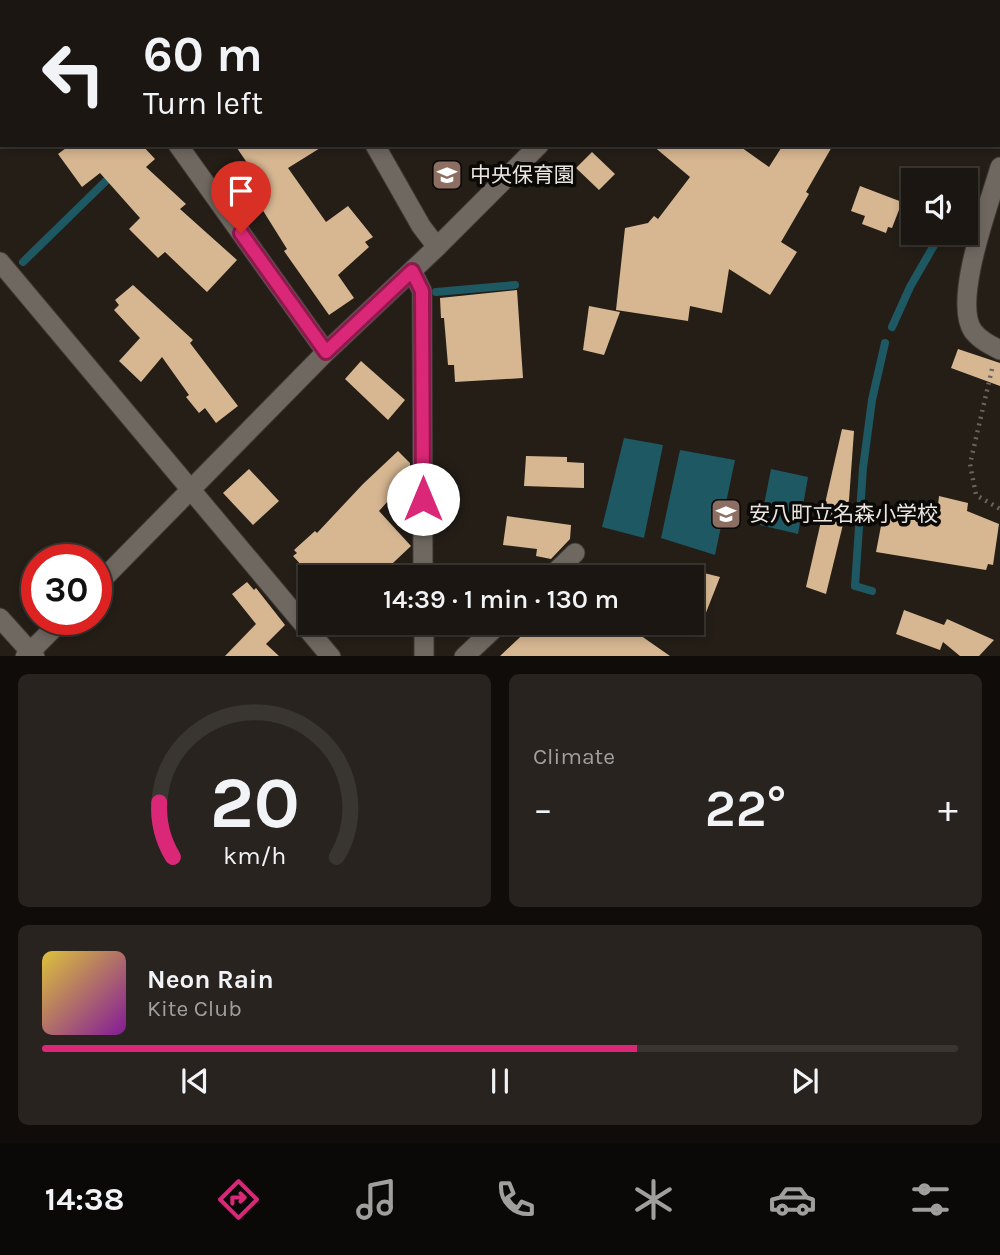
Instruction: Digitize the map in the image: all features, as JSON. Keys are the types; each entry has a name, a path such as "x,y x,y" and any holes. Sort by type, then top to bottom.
{"street":[{"path":"179,147 326,352"},
{"path":"376,147 421,226 437,247"},
{"path":"112,570 326,352 537,147"},
{"path":"999,349 984,342 974,332 968,321 967,303 968,281 1000,167"},
{"path":"0,262 331,656"},
{"path":"412,271 422,291 423,565"},
{"path":"563,565 575,553"},
{"path":"0,618 30,655 48,635"},
{"path":"424,635 424,656"},
{"path":"464,656 487,635"}],"path":[{"path":"999,349 970,464 976,495 1000,509"}],"water":[{"path":"624,438 663,445 644,538 602,527"},
{"path":"680,450 735,460 715,555 661,538"},
{"path":"771,469 808,477 798,534 760,525"}],"building":[{"path":"67,147 144,147 155,159 146,167 186,204 180,209 237,260 207,292 165,252 158,258 129,229 140,218 100,173 82,187 58,154"},
{"path":"236,147 322,147 288,168 326,222 348,206 373,237 365,242 369,247 338,275 354,298 329,315 284,251 287,249 257,201 268,194"},
{"path":"654,147 741,147 769,167 782,147 832,147 781,242 797,252 770,295 729,269 722,313 690,306 688,321 616,310 625,228 648,223 654,216 658,219 690,177"},
{"path":"592,152 615,174 599,190 576,168"},
{"path":"860,186 901,202 892,228 888,227 886,233 862,224 865,216 851,211"},
{"path":"133,285 193,340 190,343 238,406 216,423 205,408 199,413 162,357 141,382 119,361 140,338 114,310 119,305 115,300"},
{"path":"517,290 523,378 455,382 454,365 448,365 440,298"},
{"path":"589,306 620,312 604,355 583,350"},
{"path":"958,349 1000,363 1000,386 951,368"},
{"path":"361,361 405,400 388,420 345,379"},
{"path":"842,429 854,431 849,500 826,594 806,587"},
{"path":"398,451 410,463 410,477 379,511 411,546 391,565 301,565 293,556 297,553 294,550 315,531 317,533"},
{"path":"526,456 567,457 567,462 584,463 584,488 524,486"},
{"path":"249,469 279,501 253,525 223,493"},
{"path":"939,496 968,503 967,511 999,524 993,565 988,564 986,570 876,552 885,505 937,515"},
{"path":"507,516 571,525 570,539 551,559 536,556 537,549 503,545"},
{"path":"704,573 720,577 704,618"},
{"path":"247,582 254,590 256,588 285,625 266,644 279,656 225,656 256,624 232,594"},
{"path":"904,610 944,625 947,619 994,640 979,656 960,656 943,642 940,650 896,634"},
{"path":"522,635 640,635 670,656 500,656"}],"waterway":[{"path":"23,262 113,174"},
{"path":"892,327 910,287 934,245"},
{"path":"436,292 515,285"},
{"path":"872,591 855,586 863,468 872,400 885,343"}],"place":[{"name":"中央保育園","path":"447,175"},
{"name":"安八町立名森小学校","path":"726,514"}],"route":[{"path":"241,233 326,352 412,271 422,291 423,499"}]}
